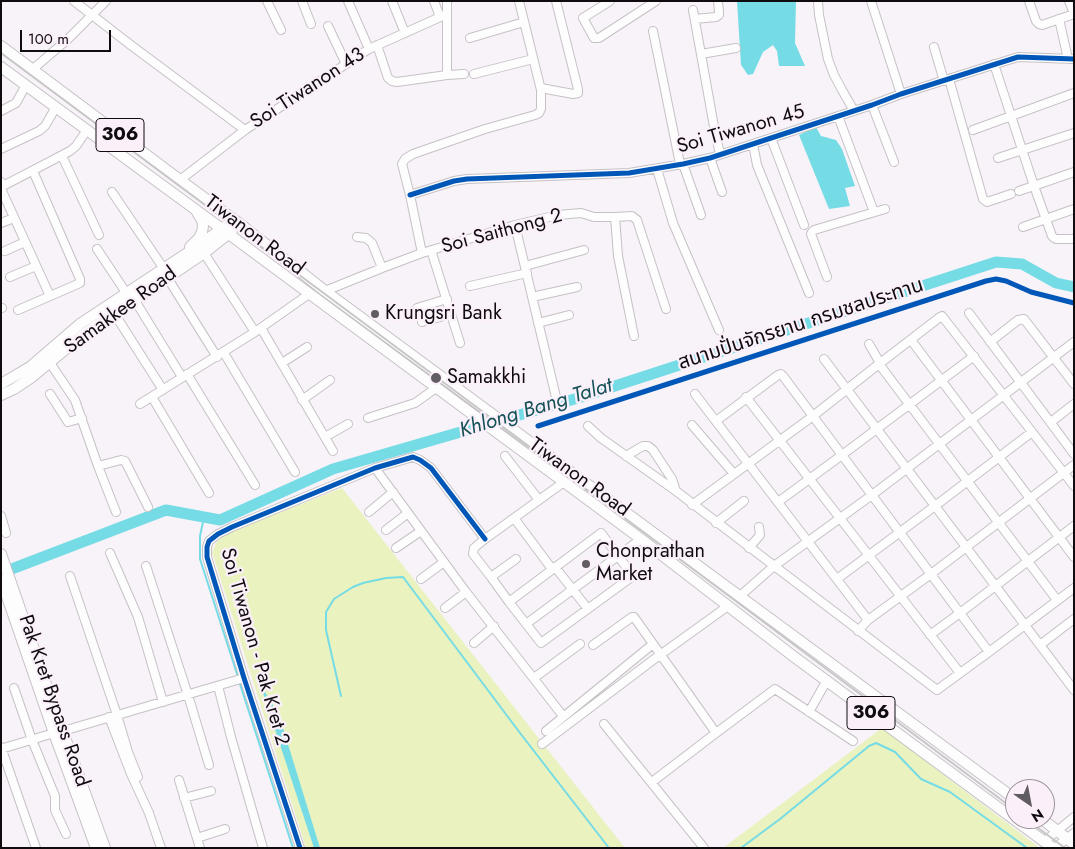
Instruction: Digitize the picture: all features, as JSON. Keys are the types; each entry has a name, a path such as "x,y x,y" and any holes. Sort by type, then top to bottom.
{"main road":[{"name":"Tiwanon Road","path":"1,46 237,221 325,291 1005,792"},
{"name":"Tiwanon Road","path":"1,67 196,209 1054,848"},
{"path":"178,260 199,238 202,232 202,220 196,209"},
{"name":"Samakkee Road","path":"166,273 178,260 214,240 237,221"},
{"name":"Samakkee Road","path":"1,384 30,367 80,324 166,273 204,253 214,240"},
{"name":"Samakkee Road","path":"1,395 32,377 84,334 114,313 130,296"},
{"name":"Pak Kret Bypass Road","path":"3,558 4,580 58,732 96,848"},
{"path":"728,606 740,596"},
{"name":"Pak Kret Bypass Road","path":"58,732 105,848"},
{"path":"1057,830 1071,838"}],"street":[{"path":"74,1 245,130"},
{"path":"33,70 68,39 106,1"},
{"path":"267,1 281,30"},
{"path":"302,1 311,24"},
{"path":"348,1 388,78 392,81 464,74"},
{"path":"392,1 405,33"},
{"path":"434,1 444,16"},
{"path":"447,1 444,16 447,75"},
{"path":"325,291 422,253 402,164 405,159 413,154 485,129 535,116 539,113 541,109 541,88 518,1"},
{"path":"541,88 573,94 578,93 556,1"},
{"path":"694,19 716,17 719,12 718,1"},
{"path":"818,1 828,59 834,75 854,110"},
{"path":"872,1 901,94"},
{"path":"1029,1 1036,21 1042,25 1074,14 1070,1"},
{"path":"608,2 583,18 594,38 599,38 651,3"},
{"path":"693,10 720,154"},
{"name":"Soi Tiwanon 43","path":"180,180 245,130 373,47 444,16"},
{"path":"1059,20 1071,59"},
{"path":"470,38 524,22"},
{"path":"328,26 346,64"},
{"path":"654,31 682,164 701,216"},
{"path":"934,47 984,199 987,202 1074,172"},
{"path":"701,54 736,48"},
{"name":"Soi Tiwanon 45","path":"410,195 454,181 467,179 629,173 682,164 710,158 994,64 1018,58 1071,59"},
{"path":"474,74 533,59"},
{"path":"994,64 1034,186 1054,238 1074,239"},
{"path":"1,111 16,103 26,85"},
{"path":"973,130 1074,93"},
{"path":"872,105 894,162"},
{"path":"1,149 39,131 45,126 56,107"},
{"path":"838,116 874,212"},
{"path":"2,186 62,156 76,146 87,130"},
{"path":"998,158 1074,133"},
{"path":"771,138 804,225"},
{"path":"753,144 757,165 809,293"},
{"path":"62,156 99,234"},
{"path":"710,158 722,192"},
{"path":"656,169 673,223 719,330"},
{"path":"18,310 80,282 33,171"},
{"path":"1,182 2,191 50,296"},
{"path":"112,192 295,472"},
{"path":"827,277 811,234 812,232 885,209"},
{"path":"1023,228 1074,209"},
{"name":"Soi Saithong 2","path":"422,253 515,225 558,215 581,213 594,217 632,216 637,220 666,309"},
{"path":"615,217 618,256 634,336"},
{"path":"1,223 14,218"},
{"path":"515,225 556,397"},
{"path":"357,237 366,238 372,243 382,268"},
{"path":"5,251 25,242"},
{"path":"97,249 185,376 255,485"},
{"path":"431,250 460,343"},
{"path":"470,286 526,270 584,250"},
{"path":"204,253 282,363 333,451"},
{"path":"10,277 36,266"},
{"path":"532,297 577,287"},
{"path":"140,404 220,355 309,294"},
{"path":"417,308 446,299"},
{"path":"114,313 162,390"},
{"path":"969,313 1074,454"},
{"path":"422,322 451,314"},
{"path":"538,323 569,315"},
{"path":"692,504 812,416 942,316 1074,486"},
{"path":"990,342 1018,320 1024,319 1074,384"},
{"path":"911,340 1074,557"},
{"path":"740,596 774,566 872,495 1074,342"},
{"path":"869,344 880,363 939,444 1057,600"},
{"path":"282,363 307,347"},
{"path":"778,502 974,356"},
{"path":"824,359 1072,685"},
{"path":"50,363 75,400 116,512"},
{"path":"716,420 781,374 989,652"},
{"path":"302,400 330,380"},
{"path":"368,418 414,403 436,388"},
{"path":"50,394 68,422 82,418"},
{"path":"695,394 868,620"},
{"path":"152,397 209,493"},
{"path":"746,397 960,673"},
{"path":"1051,422 1074,404"},
{"path":"325,437 348,424"},
{"path":"692,425 734,474"},
{"path":"588,426 601,438 676,491 937,690 1074,588"},
{"path":"837,579 1032,432"},
{"path":"626,456 644,446 648,446 653,450 672,479 676,491"},
{"path":"505,456 539,500"},
{"name":"Soi Tiwanon - Pak Kret 2","path":"300,848 241,679 207,557 209,541 232,527 375,468 413,457 431,468 485,539"},
{"path":"98,466 120,460 125,461 148,507"},
{"path":"858,630 868,620 1074,464"},
{"path":"375,468 466,592 563,716"},
{"path":"509,602 600,533 633,576 541,643 509,602 473,554 474,548 485,539 564,482"},
{"path":"369,512 393,492"},
{"path":"716,523 744,501"},
{"path":"386,530 408,513"},
{"path":"1,516 6,533"},
{"path":"514,518 588,609"},
{"path":"930,634 1074,526"},
{"path":"749,548 760,535 759,527"},
{"path":"396,548 421,530"},
{"path":"526,624 640,539"},
{"path":"110,553 138,617 163,702"},
{"path":"491,577 516,559"},
{"path":"422,579 444,562"},
{"path":"146,566 209,765"},
{"path":"70,576 131,774 149,813 161,848"},
{"path":"445,608 466,592"},
{"path":"542,744 660,654 728,606"},
{"path":"593,644 632,617 636,619 716,733"},
{"path":"1040,645 1074,619"},
{"path":"474,643 494,626"},
{"path":"534,678 580,644"},
{"path":"546,731 654,644"},
{"path":"36,848 1,748 241,679"},
{"path":"809,712 827,680"},
{"path":"218,686 231,738 264,848"},
{"path":"14,688 32,740 55,796 55,810 66,834"},
{"path":"652,782 775,690 853,742"},
{"path":"113,716 138,777"},
{"path":"604,724 704,848"},
{"path":"179,780 200,848"},
{"path":"184,798 211,791"},
{"path":"1044,841 1074,817"},
{"path":"197,838 225,829"},
{"path":"1054,848 1071,838"}],"green space":[{"path":"342,488 625,848 306,848 212,552 216,543 225,534"},
{"path":"882,728 1005,821 1005,829 1015,829 1040,848 723,848"}],"water":[{"path":"737,1 796,1 795,43 805,66 779,66 777,51 773,45 763,52 753,74 748,75 741,65"},
{"path":"816,127 821,136 836,140 842,149 855,186 845,188 850,206 829,209 799,135"},
{"path":"260,684 279,715 320,848 314,848"}],"waterway":[{"name":"Khlong Bang Talat","path":"1,573 166,510 220,520 333,469 578,398 996,262 1022,264 1056,283 1074,287"},
{"path":"204,517 200,536 200,559 238,677"},
{"path":"341,696 326,630 326,612 334,599 353,587 386,578 403,577 609,848"},
{"path":"239,681 293,848"},
{"path":"741,848 780,819 869,746 876,743 895,752 921,779 950,792 1027,848"}],"railway":[{"path":"1,53 1005,803"},
{"path":"1039,829 1065,848"}],"cycle path":[{"path":"410,195 454,181 467,179 629,173 683,164 710,158 1018,57 1074,59"},
{"name":"สนามปั่นจักรยาน กรมชลประทาน","path":"538,426 986,281 996,279 1006,281 1031,292 1074,303"},
{"path":"300,848 244,678 207,557 209,541 232,527 375,468 413,457 431,468 485,539"}],"place":[{"name":"Krungsri Bank","path":"375,314"},
{"name":"Samakkhi","path":"436,378"},
{"name":"Chonprathan Market","path":"586,564"}]}
